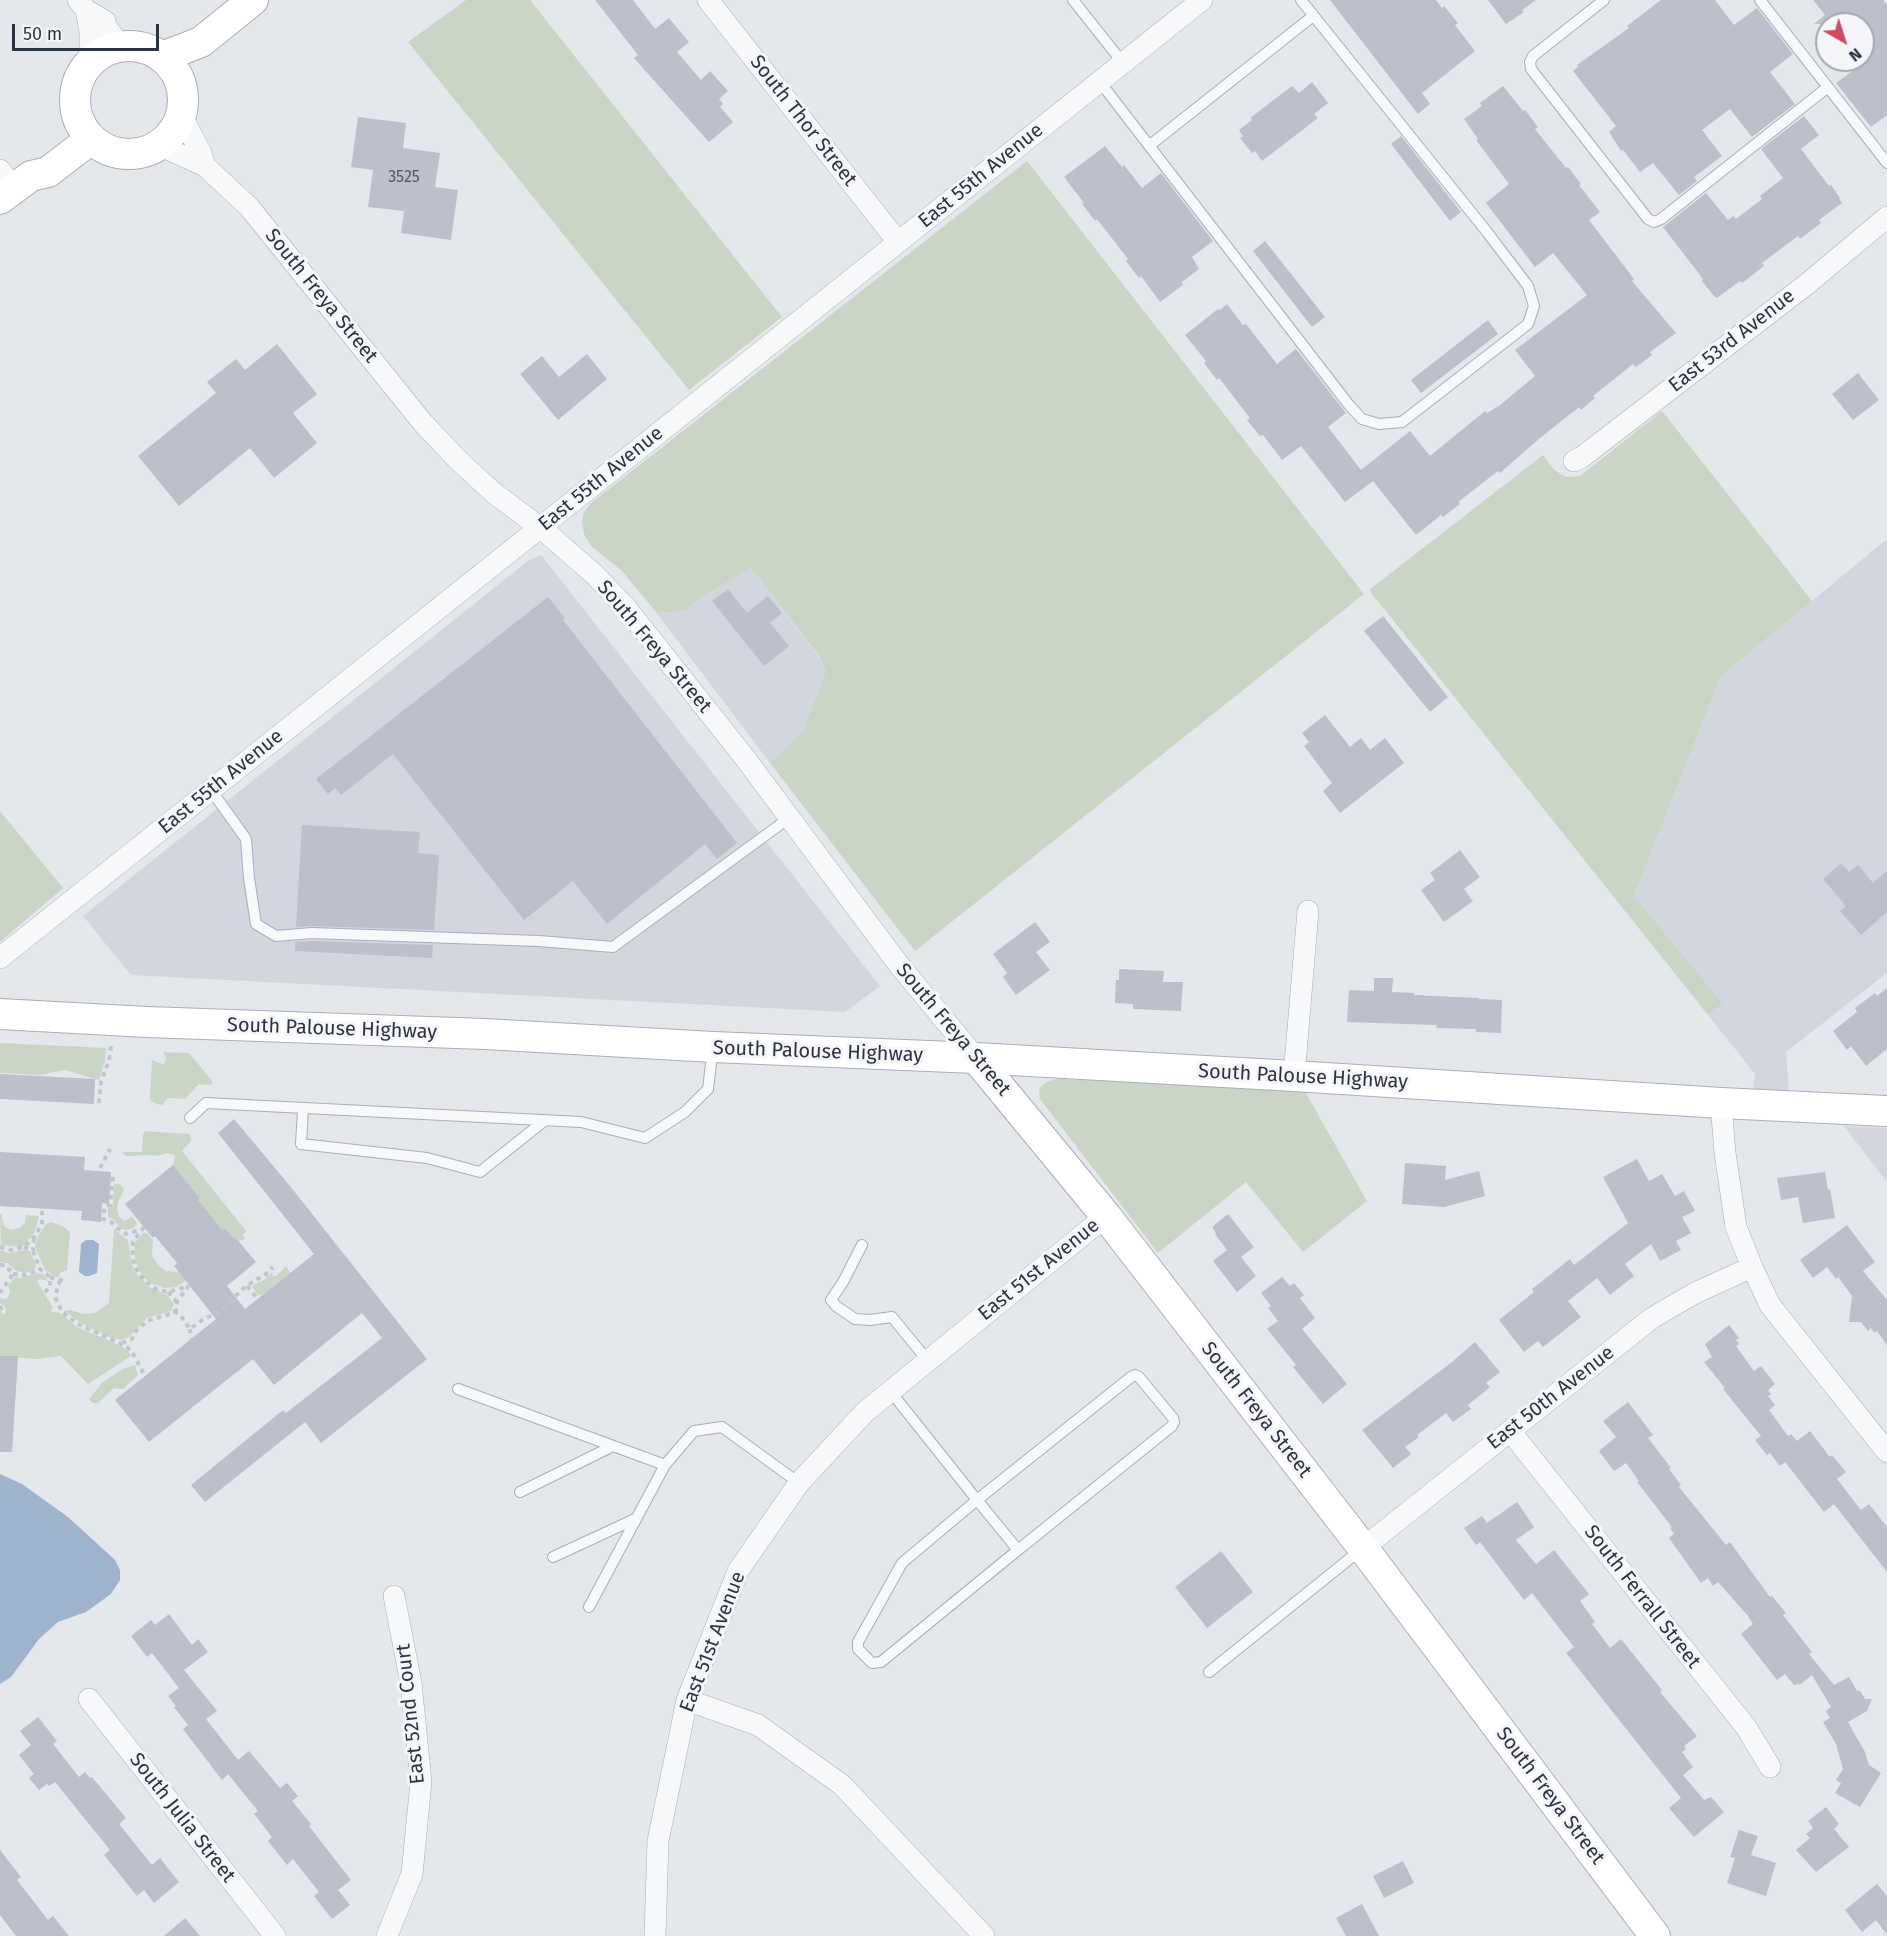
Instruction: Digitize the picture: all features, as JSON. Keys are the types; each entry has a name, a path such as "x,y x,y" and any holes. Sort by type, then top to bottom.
{"main road":[{"path":"169,66 192,59 201,42 253,0"},
{"path":"135,46 150,50 169,66 182,87 181,116 174,129 161,146 135,154 119,153 104,148 86,132 75,108 75,92 80,76 90,62 104,52 121,47 135,46"},
{"path":"11,183 29,174 37,156 86,132"},
{"name":"South Palouse Highway","path":"0,1014 147,1022 486,1034 713,1047 976,1058 1887,1111"},
{"name":"South Freya Street","path":"976,1058 1106,1216 1363,1548 1655,1936"}],"street":[{"name":"South Thor Street","path":"708,0 898,242"},
{"name":"East 55th Avenue","path":"0,958 1202,0"},
{"path":"82,5 105,21 121,47"},
{"path":"82,5 90,31 90,62"},
{"name":"South Freya Street","path":"181,116 201,153 205,166"},
{"name":"South Freya Street","path":"161,146 205,166 249,207 423,423 495,494 541,528 595,575 627,609 738,749 899,965 976,1058"},
{"name":"East 53rd Avenue","path":"1574,460 1582,457 1797,291 1887,217"},
{"path":"1294,1076 1308,911"},
{"path":"1721,1103 1725,1153 1736,1227 1770,1305 1887,1452"},
{"name":"East 51st Avenue","path":"655,1936 658,1841 687,1700 738,1571 799,1483 865,1412 1106,1216"},
{"name":"East 50th Avenue","path":"1363,1548 1652,1318 1695,1293 1752,1267"},
{"name":"South Ferrall Street","path":"1510,1431 1746,1727 1770,1767"},
{"name":"East 52nd Court","path":"387,1936 412,1874 421,1782 411,1683 394,1596"},
{"name":"South Julia Street","path":"89,1699 275,1936"},
{"path":"687,1700 758,1725 842,1785 984,1936"}],"lane":[{"path":"1073,0 1123,63"},
{"path":"1100,82 1349,405 1362,419 1379,424 1402,422 1528,324 1534,306 1528,286 1487,232 1301,0"},
{"path":"1604,0 1533,56 1530,62 1531,69 1648,219 1654,222 1661,219 1828,87"},
{"path":"1760,0 1887,163"},
{"path":"1149,146 1313,16"},
{"path":"211,790 246,839 256,924 276,936 312,933 613,947 789,818"},
{"path":"190,1118 206,1103 581,1122 645,1138 685,1112 708,1089 713,1047"},
{"path":"303,1109 301,1144 427,1158 480,1172 544,1121"},
{"path":"862,1245 831,1300 855,1318 870,1320 892,1317 928,1361"},
{"path":"1135,1375 1139,1377 1173,1418 1172,1426 1018,1550 881,1662 872,1663 858,1649 858,1642 902,1563 1131,1377 1135,1375"},
{"path":"458,1389 665,1465"},
{"path":"891,1392 1018,1550"},
{"path":"588,1607 665,1465 694,1431 722,1427 799,1483"},
{"path":"520,1492 613,1446"},
{"path":"553,1557 635,1519"},
{"path":"1209,1672 1363,1548"}],"path":[{"path":"99,1103 101,1081 111,1046"},
{"path":"100,1168 110,1149"},
{"path":"112,1177 110,1205 105,1206 103,1219 110,1221 133,1242"},
{"path":"0,1247 11,1250 24,1247 34,1238 42,1224 42,1209"},
{"path":"126,1234 142,1228 133,1242 132,1254 138,1272 151,1286 168,1292 177,1302"},
{"path":"34,1238 33,1251 40,1269 50,1277 67,1282"},
{"path":"24,1247 33,1251"},
{"path":"0,1265 8,1268 13,1274 26,1275 40,1269"},
{"path":"190,1329 219,1312 247,1286 273,1267"},
{"path":"0,1293 13,1274"},
{"path":"50,1277 51,1283 46,1292 55,1293"},
{"path":"60,1280 55,1293 62,1312 76,1323 131,1350 145,1376"},
{"path":"131,1350 135,1332 147,1321 172,1313 188,1286 168,1292"},
{"path":"247,1286 256,1297"},
{"path":"0,1306 4,1314"},
{"path":"174,1311 180,1315 190,1329 191,1339"},
{"path":"121,1344 132,1339"}],"shaded area":[{"path":"1887,539 1887,973 1786,1052 1789,1091 1753,1090 1755,1074 1708,1015 1723,1003 1634,896 1721,676"},
{"path":"541,555 880,986 845,1012 131,975 83,916 528,561"},
{"path":"750,567 819,657 826,671 803,731 770,763 656,612 674,613 687,609"},
{"path":"1844,1126 1887,1128 1887,1182"}],"green space":[{"path":"466,0 530,0 782,317 689,390 408,42"},
{"path":"1027,161 1364,594 915,951 770,763 803,731 826,671 819,656 751,568 708,593 687,609 674,613 656,612 622,571 591,546 584,534 582,522 584,512 591,503"},
{"path":"1662,411 1812,601 1721,676 1634,896 1723,1003 1708,1015 1369,590 1543,455 1554,470 1566,477 1580,476"},
{"path":"0,811 63,888 0,942"},
{"path":"0,1043 106,1048 105,1061 99,1080 65,1070 40,1075 0,1073"},
{"path":"163,1052 189,1053 213,1082 210,1085 199,1084 185,1099 168,1098 164,1105 151,1101 152,1060 164,1065 166,1058"},
{"path":"1056,1079 1303,1088 1367,1201 1303,1252 1246,1182 1158,1253 1040,1099 1039,1089 1046,1082"},
{"path":"145,1131 189,1134 192,1139 182,1151 246,1231 243,1235 245,1239 239,1241 233,1238 225,1228 222,1230 216,1223 213,1226 198,1200 200,1198 173,1165 175,1155 167,1153 157,1156 124,1155 123,1152 142,1152"},
{"path":"114,1184 120,1184 124,1190 118,1202 119,1217 125,1221 132,1216 137,1223 135,1227 128,1230 121,1229 114,1220 108,1217 108,1208 113,1205"},
{"path":"0,1214 2,1214 5,1227 11,1230 25,1223 26,1215 39,1216 34,1233 24,1245 19,1247 1,1245"},
{"path":"47,1223 63,1226 70,1232 67,1270 60,1273 58,1278 45,1270 35,1247 38,1236"},
{"path":"114,1229 128,1240 132,1265 137,1274 149,1287 167,1295 174,1304 171,1311 147,1318 129,1337 122,1340 114,1339 84,1325 64,1311 95,1313 109,1303"},
{"path":"143,1233 147,1233 153,1240 152,1256 160,1267 166,1271 179,1272 186,1281 176,1287 164,1288 150,1283 142,1275 134,1253 135,1243"},
{"path":"0,1250 9,1253 30,1251 36,1265 35,1269 25,1273 16,1271 7,1263 0,1262"},
{"path":"286,1266 290,1273 258,1296 252,1286 272,1272 273,1276 276,1276"},
{"path":"37,1273 44,1275 48,1281 40,1279 37,1281 53,1308 50,1311 60,1313 77,1327 119,1345 131,1356 88,1384 61,1356 37,1359 0,1356 0,1308 2,1314 5,1314 6,1310 0,1303 0,1298 8,1297 10,1291 8,1286 15,1277 21,1278"},
{"path":"135,1365 138,1375 123,1389 114,1388 98,1403 93,1403 89,1399 103,1382 123,1369"}],"water":[{"path":"86,1240 93,1240 99,1244 97,1273 89,1276 79,1272 81,1244"},
{"path":"0,1474 22,1484 68,1517 115,1560 120,1570 120,1580 111,1594 86,1612 58,1622 39,1639 11,1677 0,1684"}],"building":[{"path":"595,0 633,0 655,29 669,18 689,42 677,52 701,80 710,71 728,91 719,99 723,104 720,107 733,122 709,142 634,58 638,55"},
{"path":"1330,0 1436,0 1458,23 1455,25 1475,51 1422,93 1430,104 1418,114"},
{"path":"1488,0 1536,0 1522,10 1524,12 1506,24"},
{"path":"1661,0 1715,0 1734,25 1757,8 1793,54 1770,72 1795,104 1752,137 1730,109 1702,130 1722,156 1694,177 1697,181 1679,195 1653,163 1640,172 1623,150 1621,151 1609,132 1616,126 1573,71 1579,66 1577,65 1629,28 1627,26"},
{"path":"1813,0 1883,0 1887,5 1887,115 1871,127 1836,83 1851,72 1875,72 1875,12 1823,12"},
{"path":"1312,82 1328,103 1314,114 1318,118 1262,161 1255,151 1252,153 1240,138 1243,136 1239,130 1252,120 1250,118 1292,86 1299,93"},
{"path":"1503,86 1523,111 1525,110 1538,127 1535,129 1581,184 1579,185 1600,212 1589,220 1634,279 1632,281 1676,333 1650,352 1652,355 1636,367 1633,364 1593,396 1595,398 1581,410 1579,407 1500,473 1498,471 1458,502 1460,504 1443,517 1441,515 1416,535 1373,481 1345,502 1301,446 1282,460 1263,435 1260,436 1247,420 1250,418 1219,378 1217,380 1204,363 1206,361 1185,335 1227,304 1277,364 1296,349 1346,413 1328,427 1361,470 1410,431 1430,456 1485,411 1487,413 1499,406 1535,376 1515,350 1587,295 1553,253 1535,267 1486,203 1509,184 1476,140 1478,139 1464,119 1482,106 1480,103"},
{"path":"1804,116 1819,135 1801,149 1829,186 1831,185 1842,203 1819,220 1821,223 1800,239 1798,236 1762,263 1764,266 1742,283 1740,281 1717,298 1663,227 1706,193 1728,220 1733,216 1736,219 1762,199 1760,196 1783,178 1761,149"},
{"path":"358,117 406,123 403,148 440,153 435,187 458,190 451,240 401,233 404,211 368,207 373,170 351,167"},
{"path":"1401,136 1461,212 1450,221 1391,144"},
{"path":"1105,146 1142,188 1161,173 1213,241 1192,257 1199,269 1182,282 1183,285 1160,302 1141,276 1139,278 1126,261 1128,259 1097,219 1095,221 1064,177"},
{"path":"1265,241 1325,317 1312,327 1253,251"},
{"path":"1488,320 1498,334 1421,393 1411,380"},
{"path":"277,344 317,394 293,413 317,443 274,478 250,448 179,506 138,456 216,393 207,382 236,359 245,370"},
{"path":"587,354 607,379 558,420 520,374 542,356 559,377"},
{"path":"1858,373 1879,400 1853,420 1832,394"},
{"path":"728,589 747,613 768,596 782,613 770,623 789,646 764,666 712,601"},
{"path":"548,597 565,618 563,620 737,843 717,859 705,844 607,924 573,881 524,920 393,754 341,795 335,788 328,794 316,779"},
{"path":"1383,616 1448,697 1430,712 1364,631"},
{"path":"1325,715 1350,747 1361,738 1370,750 1385,738 1404,763 1340,813 1323,791 1332,783 1304,746 1309,742 1302,733"},
{"path":"302,825 420,832 418,853 439,855 434,930 296,927"},
{"path":"1460,850 1480,877 1464,889 1473,901 1444,922 1421,890 1435,880 1430,873"},
{"path":"1841,863 1849,872 1858,865 1873,883 1887,871 1887,912 1861,935 1840,911 1846,906 1823,879"},
{"path":"1035,922 1050,942 1036,952 1050,970 1016,995 1003,977 1007,973 993,954"},
{"path":"295,942 433,945 432,958 295,951"},
{"path":"1119,969 1164,971 1163,982 1183,982 1181,1011 1133,1009 1133,1004 1115,1003"},
{"path":"1374,978 1393,978 1392,992 1502,1000 1501,1033 1476,1032 1476,1029 1436,1028 1437,1025 1347,1022 1349,990 1374,991"},
{"path":"1887,988 1887,1049 1866,1066 1851,1046 1847,1050 1833,1031 1857,1012 1855,1008 1875,993 1877,996"},
{"path":"0,1074 95,1079 94,1104 0,1099"},
{"path":"234,1119 427,1359 321,1443 305,1422 205,1502 191,1485 283,1410 286,1413 382,1338 362,1313 274,1385 253,1359 149,1442 115,1400 216,1319 174,1266 177,1263 125,1204 173,1165 222,1230 225,1228 233,1238 235,1237 256,1262 227,1286 245,1309 314,1254 218,1133"},
{"path":"0,1152 85,1157 84,1170 111,1172 109,1204 102,1203 101,1222 81,1220 82,1211 0,1206"},
{"path":"1637,1159 1649,1181 1662,1174 1675,1196 1684,1191 1695,1211 1682,1217 1691,1233 1676,1241 1681,1250 1660,1261 1651,1244 1625,1264 1634,1276 1610,1295 1597,1278 1568,1301 1581,1317 1543,1347 1538,1341 1524,1352 1499,1320 1534,1292 1532,1289 1570,1259 1574,1265 1628,1223 1603,1177"},
{"path":"1405,1163 1446,1166 1445,1180 1479,1171 1485,1196 1444,1207 1402,1204"},
{"path":"1825,1172 1835,1218 1803,1223 1798,1197 1781,1200 1777,1178"},
{"path":"1228,1214 1254,1247 1241,1257 1256,1276 1237,1292 1213,1261 1227,1250 1212,1227"},
{"path":"1847,1225 1875,1262 1863,1271 1887,1300 1887,1345 1877,1331 1874,1333 1871,1328 1868,1331 1861,1322 1849,1322 1852,1296 1838,1277 1836,1279 1827,1267 1813,1278 1800,1260"},
{"path":"1282,1277 1290,1286 1294,1283 1304,1295 1300,1298 1315,1318 1302,1329 1347,1384 1323,1404 1293,1367 1296,1365 1267,1329 1278,1321 1268,1308 1271,1306 1261,1293"},
{"path":"1729,1325 1739,1338 1736,1340 1739,1344 1736,1346 1754,1371 1761,1366 1775,1384 1768,1390 1771,1394 1768,1396 1775,1405 1769,1410 1788,1436 1791,1434 1797,1441 1810,1431 1830,1457 1832,1455 1846,1472 1837,1479 1861,1510 1869,1504 1887,1527 1887,1572 1834,1504 1824,1512 1785,1462 1780,1466 1770,1453 1767,1455 1755,1440 1761,1436 1704,1362 1712,1357 1705,1344"},
{"path":"1475,1342 1500,1372 1486,1383 1490,1387 1468,1405 1471,1409 1453,1422 1446,1413 1417,1435 1419,1437 1405,1447 1411,1454 1393,1468 1362,1430"},
{"path":"0,1356 18,1356 12,1452 0,1452"},
{"path":"1628,1402 1653,1435 1648,1438 1671,1468 1669,1469 1681,1485 1679,1487 1726,1545 1730,1542 1770,1597 1772,1596 1786,1613 1783,1615 1812,1652 1809,1654 1834,1685 1849,1677 1865,1699 1872,1699 1867,1711 1848,1722 1865,1752 1869,1765 1881,1773 1860,1807 1835,1793 1841,1783 1836,1780 1843,1769 1836,1744 1823,1722 1830,1718 1826,1711 1831,1707 1812,1675 1801,1684 1794,1685 1785,1674 1777,1680 1741,1634 1753,1624 1748,1616 1718,1582 1713,1586 1708,1578 1701,1583 1669,1538 1674,1534 1670,1528 1672,1527 1637,1482 1639,1481 1626,1463 1614,1471 1599,1451 1616,1437 1603,1421"},
{"path":"1517,1502 1534,1527 1516,1540 1536,1564 1554,1550 1589,1594 1580,1601 1595,1622 1592,1624 1610,1648 1621,1639 1662,1690 1660,1692 1697,1736 1684,1746 1686,1749 1682,1752 1693,1767 1683,1775 1704,1800 1711,1797 1724,1812 1694,1837 1669,1808 1681,1798 1566,1653 1574,1647 1532,1593 1524,1600 1480,1542 1476,1545 1464,1528 1482,1516 1487,1523"},
{"path":"1221,1551 1253,1592 1207,1628 1175,1587"},
{"path":"169,1614 192,1645 198,1639 208,1652 184,1670 217,1711 206,1719 238,1760 249,1751 280,1788 287,1783 298,1796 292,1801 351,1880 338,1890 350,1905 332,1919 314,1896 319,1892 293,1859 287,1865 268,1841 272,1837 254,1814 258,1811 228,1774 222,1780 183,1729 188,1725 168,1696 179,1688 152,1653 147,1657 131,1636 151,1620 155,1625"},
{"path":"38,1717 57,1741 53,1744 79,1777 85,1772 90,1778 92,1777 126,1818 119,1824 152,1865 160,1858 179,1882 154,1903 144,1890 137,1896 104,1855 110,1850 55,1782 39,1790 29,1778 34,1774 19,1755 31,1745 20,1731"},
{"path":"1826,1807 1839,1824 1834,1829 1849,1847 1816,1872 1796,1850 1810,1838 1806,1834 1813,1828 1808,1821"},
{"path":"1739,1830 1758,1836 1751,1855 1776,1863 1766,1896 1727,1883 1735,1858 1730,1857"},
{"path":"0,1850 21,1877 17,1880 48,1920 53,1916 69,1936 16,1936 0,1915"},
{"path":"1403,1861 1414,1883 1384,1898 1373,1876"},
{"path":"1877,1884 1887,1896 1887,1935 1876,1920 1862,1932 1845,1910"},
{"path":"1362,1904 1379,1936 1346,1936 1336,1918"},
{"path":"185,1918 200,1936 164,1936"}]}
